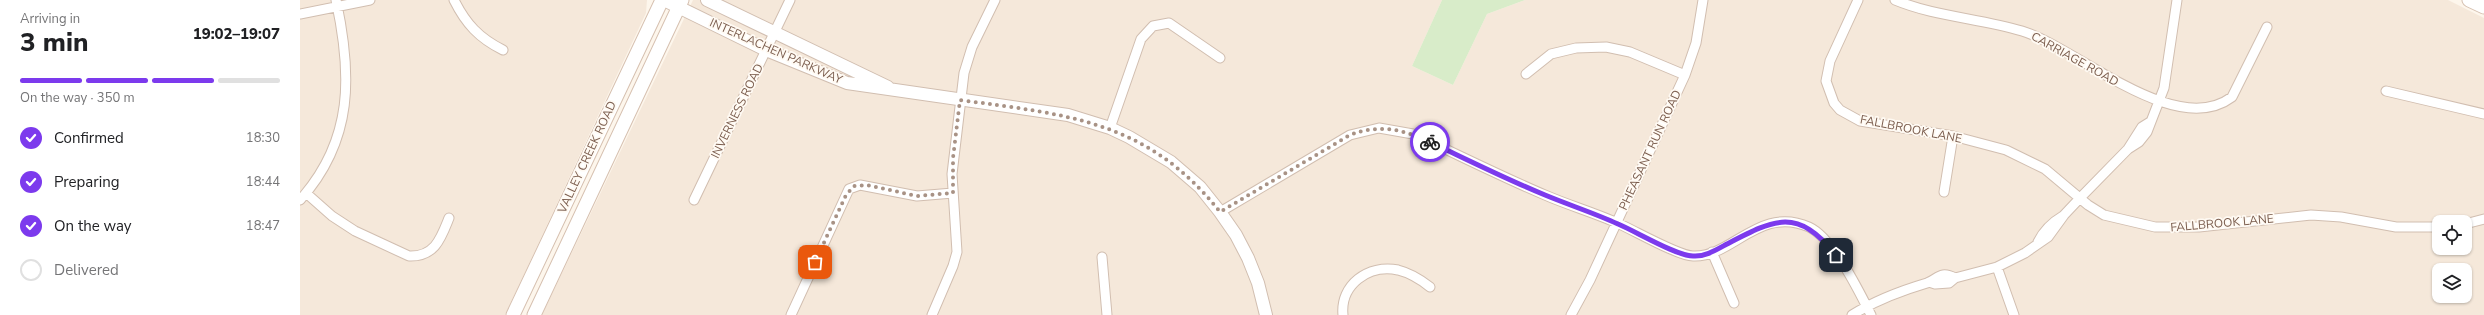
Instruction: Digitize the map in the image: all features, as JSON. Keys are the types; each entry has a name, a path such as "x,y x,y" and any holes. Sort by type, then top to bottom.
{"main road":[{"name":"VALLEY CREEK ROAD","path":"513,315 663,0"},
{"path":"2469,0 2484,7"},
{"name":"VALLEY CREEK ROAD","path":"534,315 680,4"}],"street":[{"path":"300,14 336,3 370,0"},
{"path":"454,0 472,30 485,41 503,50"},
{"name":"INTERLACHEN PARKWAY","path":"663,0 680,4 766,50 847,83 870,88 893,89 1068,116 1110,128 1171,162 1200,187 1236,235 1248,258 1258,283 1266,315"},
{"name":"INTERLACHEN PARKWAY","path":"707,0 893,89"},
{"name":"INVERNESS ROAD","path":"694,200 790,0"},
{"path":"932,315 953,266 957,252 953,193 953,158 960,100 968,58 996,0"},
{"name":"PHEASANT RUN ROAD","path":"1571,315 1617,223 1685,75 1696,43 1703,0"},
{"name":"FALLBROOK LANE","path":"1858,0 1827,70 1828,87 1834,103 1840,110 1860,121 1953,136 1987,144 2024,158 2045,169 2104,215 2124,221 2169,228 2199,227 2310,215 2341,217 2396,227 2432,227"},
{"name":"CARRIAGE ROAD","path":"1895,0 1928,12 2021,31 2039,37 2117,83 2160,100 2188,107 2212,108 2222,105 2238,89 2267,28"},
{"path":"1852,315 1866,306 1895,292 1929,282 1934,277 1948,274 1955,278 1997,267 2013,261 2038,242 2043,232 2053,222 2064,215 2128,148 2142,127 2150,122 2164,88 2177,0"},
{"path":"336,3 346,57 345,109 332,151 303,196 355,231 409,256 418,256 434,248 440,241 449,218"},
{"path":"1110,128 1141,39 1153,26 1169,23 1220,58"},
{"path":"1526,74 1551,54 1576,48 1606,47 1630,52 1685,75"},
{"path":"2386,91 2484,114"},
{"path":"1220,212 1350,135 1379,128 1413,134 1544,195 1617,223 1688,255 1701,256 1712,252 1772,223 1792,222 1809,227 1820,235 1836,255 1870,315"},
{"path":"1944,192 1953,136"},
{"path":"791,315 849,189 860,185 917,196 953,193"},
{"path":"2472,222 2484,219"},
{"path":"1712,252 1734,303"},
{"path":"1102,257 1107,315"},
{"path":"1997,267 2014,315"},
{"path":"1343,315 1344,296 1348,287 1356,280 1368,274 1382,270 1396,270 1410,274 1430,287"}],"shaded area":[{"path":"300,0 647,0 646,13 505,315 300,315"},
{"path":"693,0 1442,0 1412,66 1453,85 1487,14 1525,0 2448,0 2484,18 2484,315 542,315"}],"green space":[{"path":"1442,0 1525,0 1487,14 1453,85 1412,66"}],"way so far":[{"path":"815,262 849,189 854,186 867,185 917,196 953,193 953,158 960,100 1068,116 1110,128 1150,148 1171,162 1200,187 1220,212 1350,135 1365,130 1379,128 1413,134 1430,142"}],"route":[{"path":"1430,142 1544,195 1587,210 1684,254 1701,256 1772,223 1792,222 1809,227 1820,235 1836,255"}]}
